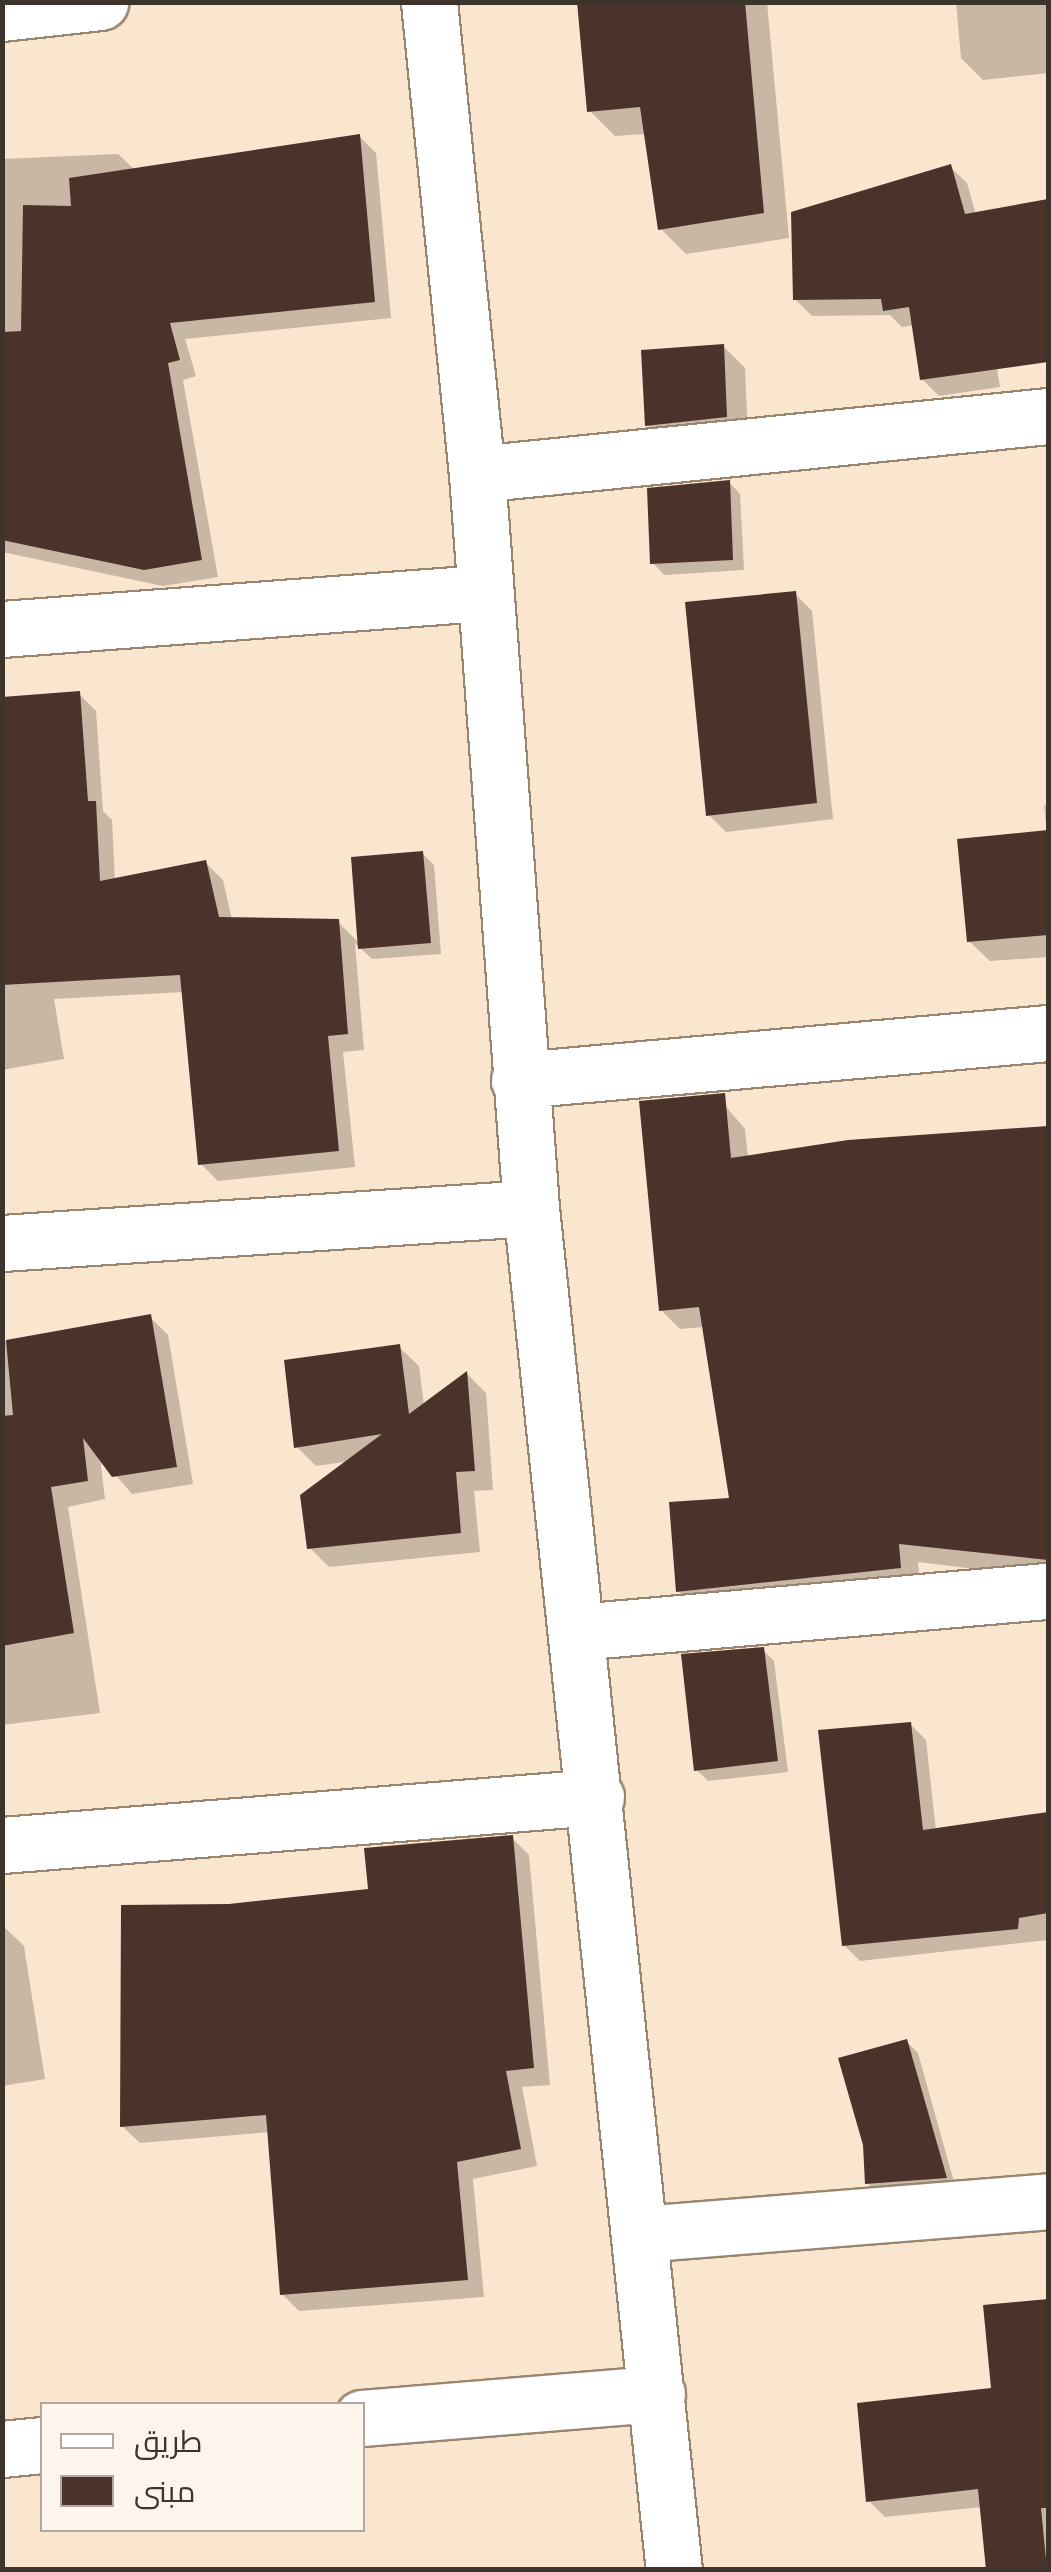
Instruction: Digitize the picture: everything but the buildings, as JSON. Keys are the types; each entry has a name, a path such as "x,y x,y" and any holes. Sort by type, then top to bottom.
{"street":[{"path":"2,13 100,2"},
{"path":"429,2 478,474 531,1208 642,2234 674,2570"},
{"path":"478,474 1048,416"},
{"path":"2,629 486,593"},
{"path":"519,1080 1048,1033"},
{"path":"2,1243 531,1208"},
{"path":"576,1632 1048,1591"},
{"path":"2,1845 596,1797"},
{"path":"642,2234 1048,2200"},
{"path":"365,2418 657,2394"},
{"path":"2,2448 40,2445"}]}
